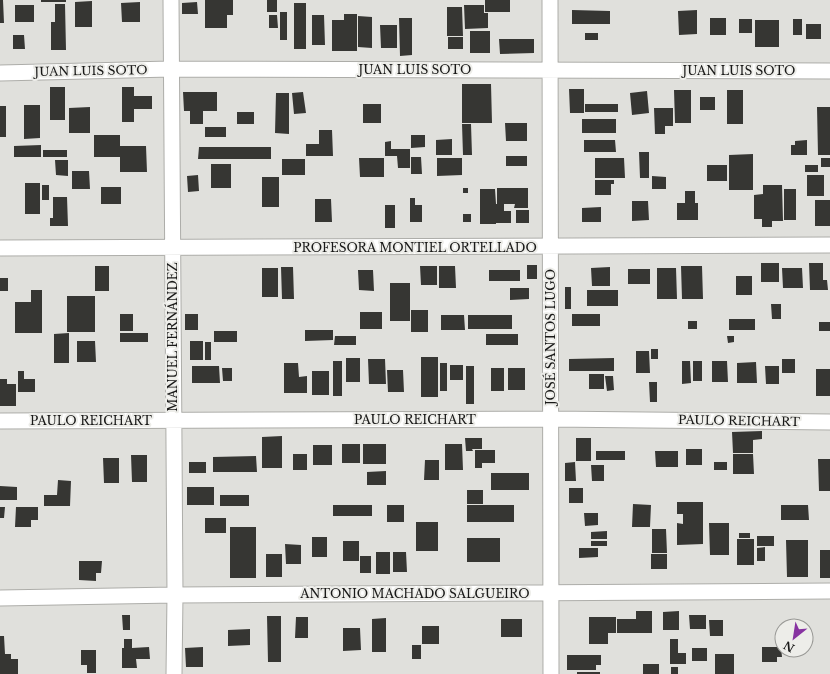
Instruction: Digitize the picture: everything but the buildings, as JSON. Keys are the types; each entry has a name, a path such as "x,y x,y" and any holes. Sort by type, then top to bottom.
{"street":[{"name":"MANUEL FERNÁNDEZ","path":"171,0 175,595 174,674"},
{"name":"JOSÉ SANTOS LUGO","path":"550,0 551,674"},
{"name":"JUAN LUIS SOTO","path":"0,73 171,70 830,71"},
{"name":"PROFESORA MONTIEL ORTELLADO","path":"0,248 830,246"},
{"name":"PAULO REICHART","path":"0,421 551,419 830,422"},
{"name":"ANTONIO MACHADO SALGUEIRO","path":"0,598 175,595 830,591"}]}
